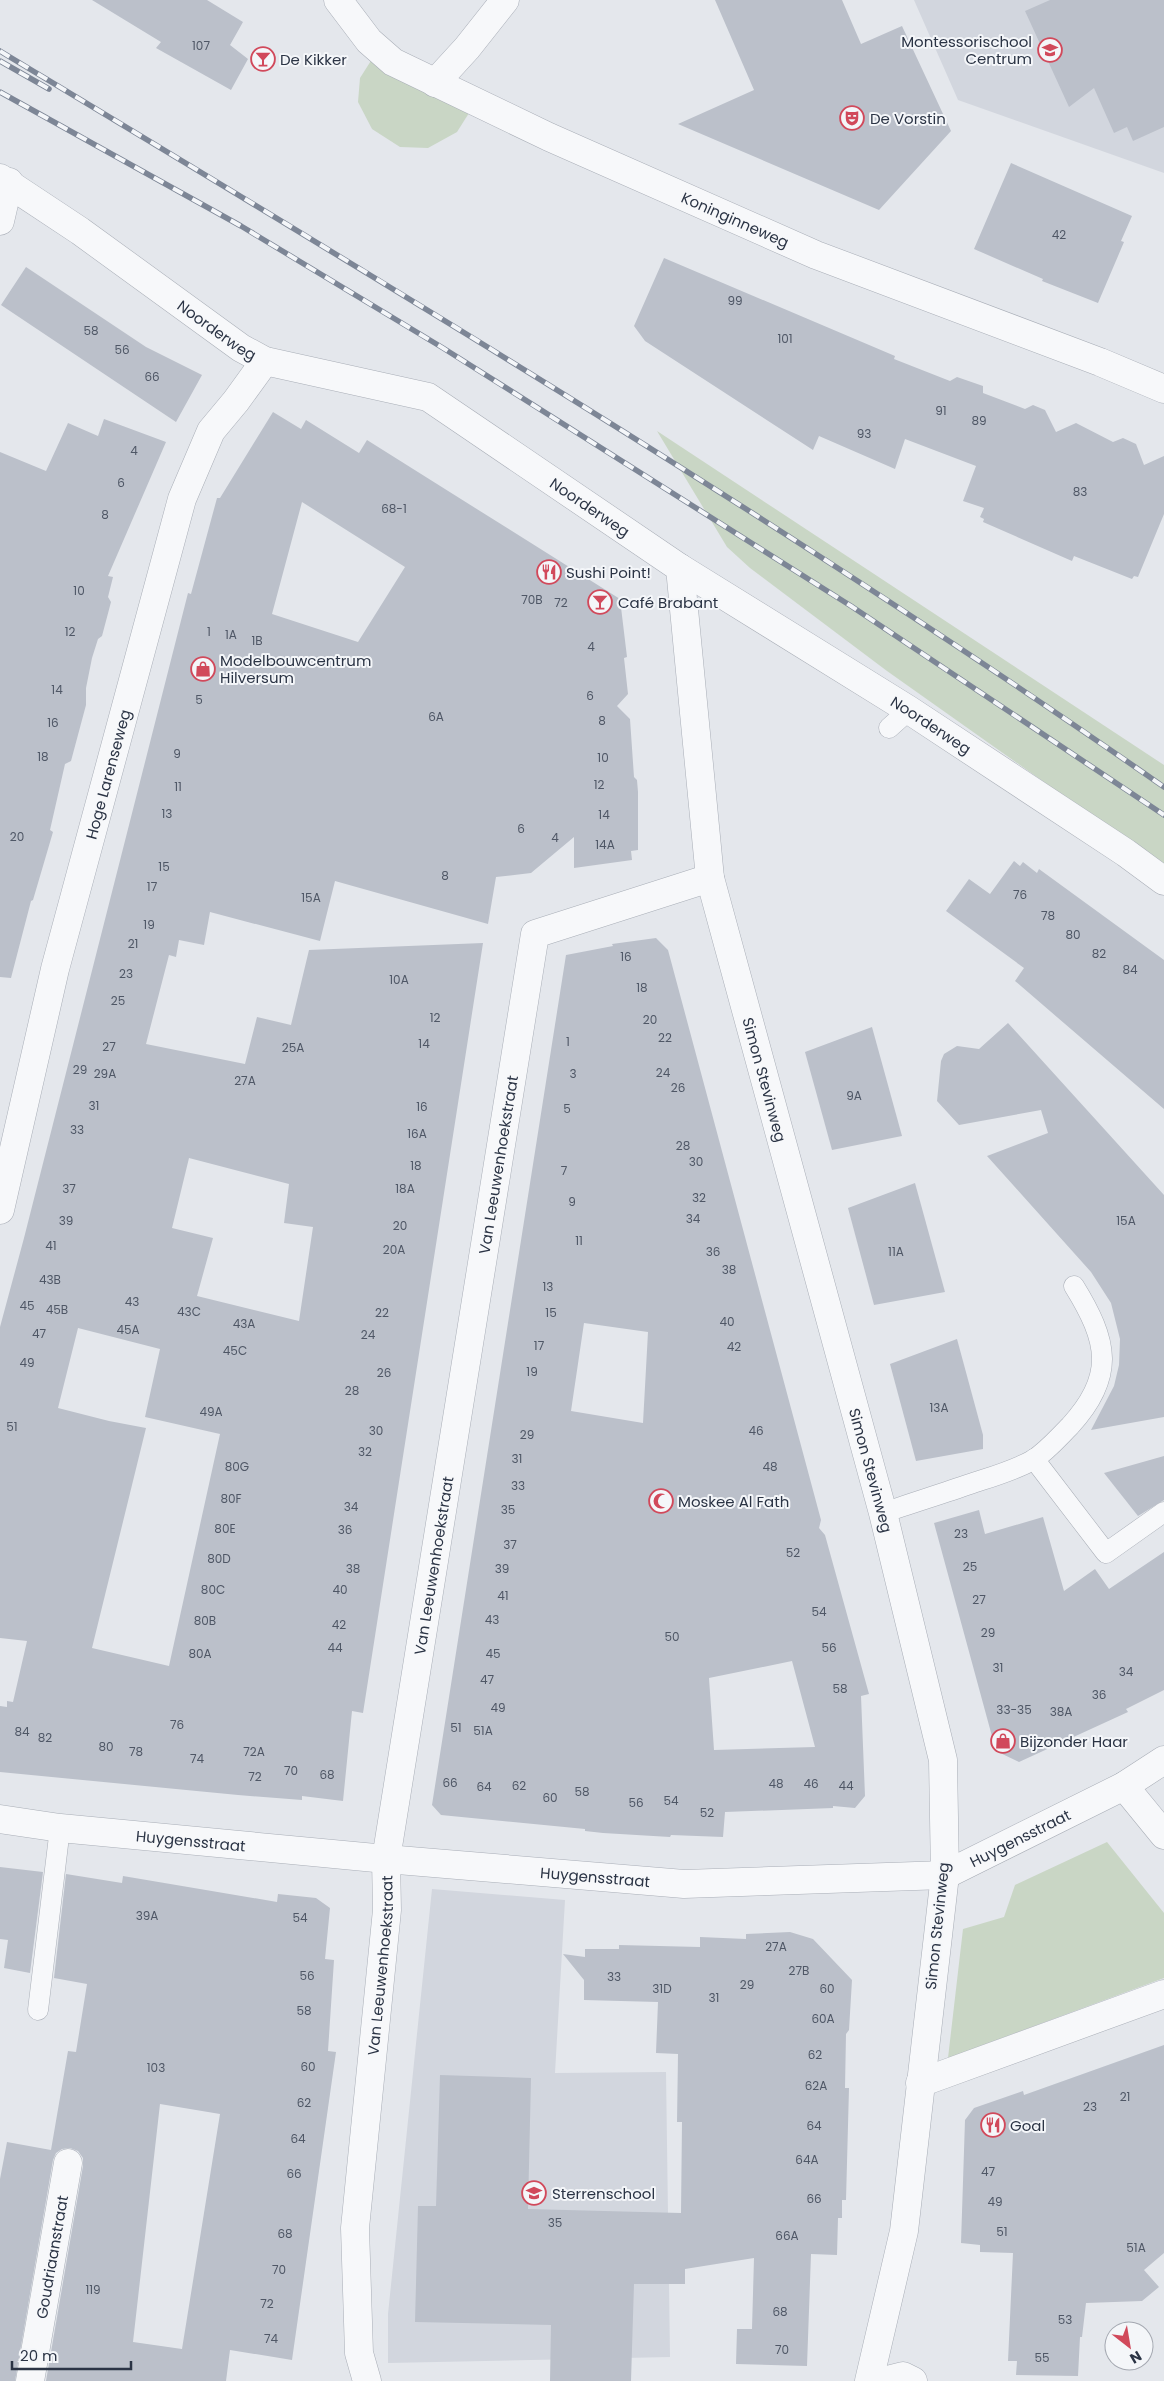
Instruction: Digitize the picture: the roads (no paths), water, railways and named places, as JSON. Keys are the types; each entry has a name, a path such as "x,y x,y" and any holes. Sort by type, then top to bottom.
{"street":[{"name":"Koninginneweg","path":"338,0 370,41 393,62 548,137 816,255 1100,362 1164,389"},
{"path":"435,83 467,48 505,0"},
{"path":"0,221 5,180"},
{"name":"Noorderweg","path":"5,180 80,230 241,348 265,360 428,397 680,568 909,710 1126,853 1164,881"},
{"name":"Hoge Larenseweg","path":"0,1210 55,969 182,500 211,431 236,402 265,360"},
{"name":"Simon Stevinweg","path":"680,568 710,878 883,1513 943,1760 945,1875 904,2231 869,2381"},
{"name":"Van Leeuwenhoekstraat","path":"367,2381 359,2353 355,2228 387,1910 386,1859 535,934 710,878"},
{"name":"Huygensstraat","path":"0,1820 60,1828 386,1859 684,1884 945,1875 1124,1786 1164,1760"},
{"path":"1124,1786 1164,1835"},
{"path":"920,2083 1164,1994"},
{"name":"Goudriaanstraat","path":"30,2381 68,2163"},
{"path":"883,2381 903,2376 913,2381"}],"lane":[{"path":"889,728 909,710"},
{"path":"883,1513 1010,1471 1034,1459 1052,1445 1085,1409 1098,1384 1103,1357 1098,1333 1090,1312 1074,1286"},
{"path":"1034,1459 1106,1553 1164,1512"},
{"path":"38,2010 60,1828"}],"railway":[{"path":"0,51 442,319 734,501 878,594 1164,787"},
{"path":"0,61 49,89"},
{"path":"0,92 241,226 443,348 851,606 1164,815"}],"place":[{"name":"Montessorischool Centrum","path":"1050,50"},
{"name":"De Kikker","path":"263,59"},
{"name":"De Vorstin","path":"852,118"},
{"name":"Sushi Point!","path":"549,572"},
{"name":"Café Brabant","path":"600,602"},
{"name":"Modelbouwcentrum Hilversum","path":"203,669"},
{"name":"Moskee Al Fath","path":"661,1501"},
{"name":"Bijzonder Haar","path":"1003,1741"},
{"name":"Goal","path":"993,2125"},
{"name":"Sterrenschool","path":"534,2193"}]}
